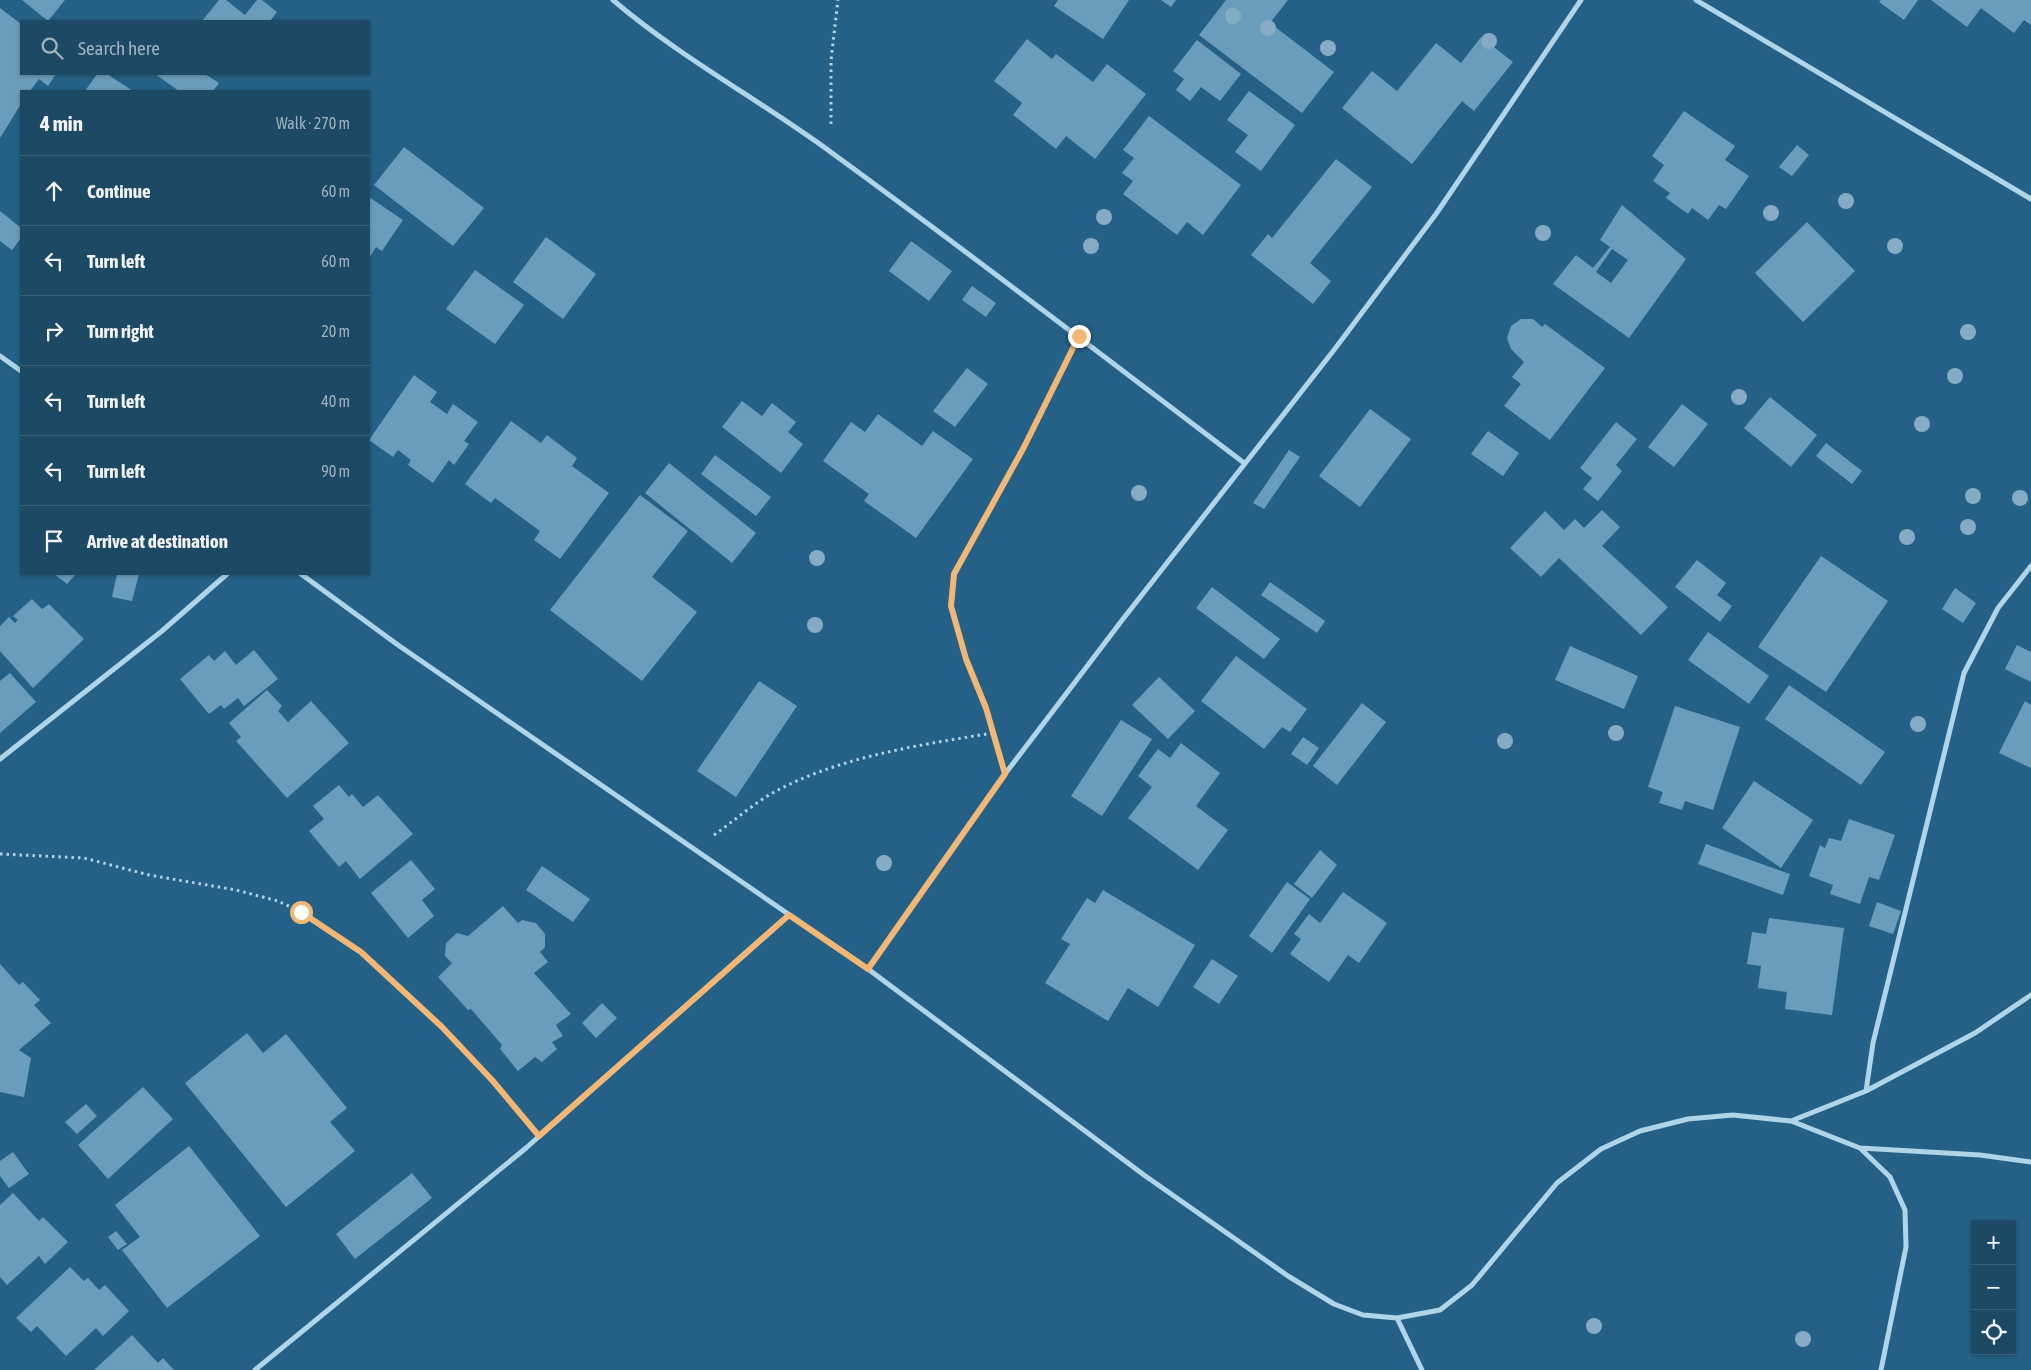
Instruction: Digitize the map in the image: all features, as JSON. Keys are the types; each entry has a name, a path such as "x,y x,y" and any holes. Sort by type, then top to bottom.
{"street":[{"path":"613,0 680,51 830,152 1079,336 1244,463"},
{"path":"868,969 1005,774 1244,463 1334,350 1436,214 1581,0"},
{"path":"1696,0 2031,199"},
{"path":"0,356 20,370"},
{"path":"1866,1092 1872,1043 1964,673 1998,608 2031,566"},
{"path":"0,759 162,631 226,575"},
{"path":"302,575 406,651 868,969 1144,1175 1288,1276 1334,1304 1363,1315 1398,1318 1440,1310 1472,1285 1557,1184 1601,1149 1640,1131 1688,1119 1733,1115 1791,1121 1860,1148 1980,1155 2031,1162"},
{"path":"255,1370 539,1136 789,915"},
{"path":"1791,1121 1866,1092 1975,1033 2031,995"},
{"path":"1860,1148 1890,1177 1905,1210 1906,1247 1881,1370"},
{"path":"1398,1318 1422,1370"}],"path":[{"path":"830,152 831,60 838,0"},
{"path":"1005,774 993,733 966,659 951,606 954,574 1024,447 1079,336"},
{"path":"694,849 776,792 842,764 906,747 993,733"},
{"path":"0,854 84,858 149,875 236,890 278,901 301,912 361,952 442,1027 492,1080 539,1136"}],"building":[{"path":"22,0 65,0 49,20"},
{"path":"219,0 226,0 245,15 257,0 262,0 277,12 271,20 203,20"},
{"path":"1058,0 1129,0 1103,39 1054,6"},
{"path":"1161,0 1176,0 1171,7"},
{"path":"1226,0 1288,0 1270,23 1334,72 1302,113 1199,35"},
{"path":"1881,0 1918,0 1904,20 1879,2"},
{"path":"1931,0 2031,0 2031,25 2024,20 2014,33 1981,8 1967,27"},
{"path":"0,8 20,23 20,75 55,75 48,86 39,79 31,90 20,90 20,106 0,138"},
{"path":"1481,37 1513,62 1474,111 1462,101 1412,164 1342,108 1372,71 1397,91 1436,43 1461,63"},
{"path":"1027,39 1052,59 1056,54 1093,82 1107,64 1146,94 1095,159 1066,136 1056,149 1013,115 1022,103 994,81"},
{"path":"1197,40 1241,74 1220,101 1201,87 1190,101 1176,90 1184,79 1173,71"},
{"path":"96,75 109,75 131,90 86,90"},
{"path":"156,75 207,75 219,83 214,90 178,90"},
{"path":"1249,91 1295,125 1261,171 1235,152 1248,135 1227,120"},
{"path":"1684,111 1735,146 1725,160 1749,176 1726,209 1719,205 1708,220 1692,208 1688,214 1666,198 1670,193 1653,181 1664,165 1652,156"},
{"path":"1149,116 1241,185 1203,235 1187,222 1177,235 1123,194 1133,181 1122,173 1134,158 1123,150"},
{"path":"1797,145 1809,155 1792,176 1779,167"},
{"path":"404,147 484,208 453,246 374,185"},
{"path":"1336,159 1372,187 1310,263 1331,281 1313,304 1251,255 1268,234 1272,238"},
{"path":"370,198 403,220 382,251 376,247 370,256"},
{"path":"1622,205 1686,259 1629,338 1553,284 1576,255 1593,268 1610,247 1600,240","holes":["1612,249 1628,260 1611,283 1596,272"]},
{"path":"0,211 20,227 20,239 12,250 0,241"},
{"path":"1807,222 1855,271 1803,322 1755,273"},
{"path":"546,237 596,274 563,319 513,282"},
{"path":"911,241 952,271 929,301 889,271"},
{"path":"475,270 524,305 495,344 446,309"},
{"path":"972,286 996,303 986,317 962,300"},
{"path":"1521,319 1533,319 1542,327 1545,324 1605,368 1550,440 1504,406 1521,384 1512,377 1524,362 1511,349 1507,338 1511,326"},
{"path":"967,368 988,384 955,427 933,411"},
{"path":"414,375 437,392 430,402 447,414 453,404 478,422 464,441 469,444 454,465 449,460 433,483 408,465 411,460 398,450 393,457 370,441"},
{"path":"1770,397 1817,435 1791,467 1744,428"},
{"path":"742,401 762,416 772,403 796,422 788,432 803,444 781,473 722,427"},
{"path":"1682,404 1708,424 1674,467 1648,447"},
{"path":"1370,409 1411,439 1360,507 1319,476"},
{"path":"878,414 922,446 933,431 973,459 916,538 864,501 869,494 823,461 851,422 865,432"},
{"path":"511,421 541,443 547,435 577,458 572,466 609,493 560,559 534,540 540,531 495,498 491,503 465,484"},
{"path":"1616,422 1637,439 1616,465 1622,471 1598,501 1583,489 1592,478 1580,468"},
{"path":"1488,431 1519,453 1503,476 1471,454"},
{"path":"1826,443 1862,471 1852,484 1816,456"},
{"path":"1289,450 1300,457 1264,509 1253,503"},
{"path":"715,455 771,497 756,516 701,474"},
{"path":"669,463 756,533 732,563 645,493"},
{"path":"640,495 688,531 652,577 697,612 642,681 550,610"},
{"path":"1602,510 1620,527 1602,546 1668,607 1641,635 1559,558 1541,577 1510,548 1545,511 1564,530 1575,519 1584,528"},
{"path":"1821,556 1888,601 1826,692 1758,647"},
{"path":"1697,560 1726,583 1717,595 1732,606 1720,622 1675,587"},
{"path":"55,575 75,575 67,584"},
{"path":"117,575 139,575 132,601 112,597"},
{"path":"1270,582 1325,621 1317,633 1261,595"},
{"path":"1212,587 1280,639 1264,659 1196,608"},
{"path":"1955,588 1976,603 1963,623 1942,609"},
{"path":"32,599 42,609 49,604 84,639 33,688 0,651 0,626 9,617 15,623 18,620 13,616"},
{"path":"1708,632 1769,676 1749,704 1688,660"},
{"path":"2017,645 2031,652 2031,682 2005,669"},
{"path":"1570,646 1638,676 1624,709 1555,680"},
{"path":"254,650 278,679 244,706 238,698 224,709 221,705 209,714 180,679 209,655 214,661 225,651 236,665"},
{"path":"1236,656 1307,709 1290,732 1282,727 1264,749 1201,701"},
{"path":"10,673 36,702 0,733 0,681"},
{"path":"1159,677 1195,711 1168,739 1132,705"},
{"path":"759,681 797,706 736,797 697,771"},
{"path":"1789,685 1885,752 1861,785 1765,719"},
{"path":"267,690 282,706 278,711 288,722 311,701 349,743 287,798 236,741 241,737 229,723"},
{"path":"2025,701 2031,705 2031,768 1999,753"},
{"path":"1362,703 1386,722 1337,785 1313,766"},
{"path":"1675,706 1740,727 1713,810 1685,801 1682,810 1659,803 1663,792 1648,787"},
{"path":"1121,720 1152,739 1102,816 1071,796"},
{"path":"1303,737 1319,748 1307,765 1291,754"},
{"path":"1181,743 1220,773 1196,806 1228,830 1198,870 1128,818 1152,787 1138,776 1158,749 1170,758"},
{"path":"1754,781 1813,820 1781,868 1722,828"},
{"path":"339,785 349,797 352,794 363,807 378,795 413,834 360,879 346,861 339,867 309,831 324,819 313,806"},
{"path":"1849,819 1895,835 1879,880 1869,877 1860,904 1830,894 1833,885 1809,876 1820,845 1825,848 1829,838 1841,841"},
{"path":"1706,844 1790,874 1783,895 1698,864"},
{"path":"1320,850 1337,865 1312,898 1294,884"},
{"path":"411,860 435,889 422,900 434,916 408,938 371,893"},
{"path":"542,866 590,899 573,922 526,890"},
{"path":"1287,882 1310,899 1272,953 1249,936"},
{"path":"1103,890 1195,945 1158,1007 1128,988 1108,1021 1045,983 1070,944 1061,939 1087,898 1095,903"},
{"path":"1343,892 1387,923 1359,963 1348,955 1329,982 1290,954 1301,939 1294,934 1309,914 1320,923"},
{"path":"1877,902 1901,911 1893,934 1869,926"},
{"path":"503,906 518,923 522,920 536,923 545,934 545,947 540,952 548,962 534,973 571,1014 556,1025 563,1036 552,1042 557,1049 542,1062 535,1057 518,1071 500,1049 502,1045 471,1009 468,1010 438,977 452,963 445,956 446,943 457,933 468,936"},
{"path":"1769,918 1844,928 1832,1015 1785,1009 1787,992 1758,988 1761,966 1747,964 1752,932 1766,934"},
{"path":"1212,959 1238,976 1219,1004 1193,987"},
{"path":"0,964 19,985 23,982 40,1000 34,1005 51,1023 19,1050 31,1058 24,1097 0,1092"},
{"path":"602,1003 617,1018 596,1038 582,1023"},
{"path":"247,1033 263,1053 286,1034 347,1108 330,1122 355,1151 286,1207 185,1083"},
{"path":"143,1087 173,1119 108,1179 78,1145"},
{"path":"86,1104 97,1116 77,1134 65,1122"},
{"path":"189,1146 260,1236 167,1308 122,1250 140,1237 115,1205"},
{"path":"13,1152 29,1174 9,1188 0,1176 0,1161"},
{"path":"412,1173 432,1198 355,1259 336,1234"},
{"path":"13,1193 39,1221 43,1217 68,1242 45,1264 39,1256 7,1285 0,1277 0,1205"},
{"path":"116,1231 127,1244 118,1250 108,1237"},
{"path":"70,1267 84,1281 88,1278 99,1290 105,1285 129,1311 103,1336 96,1328 66,1356 37,1326 31,1332 16,1318"},
{"path":"132,1335 158,1363 163,1358 174,1370 94,1370"}],"route":[{"path":"301,912 361,952 442,1027 492,1080 539,1136 789,915 868,969 1005,774 986,708 966,659 951,606 954,574 1024,447 1079,336"}]}
